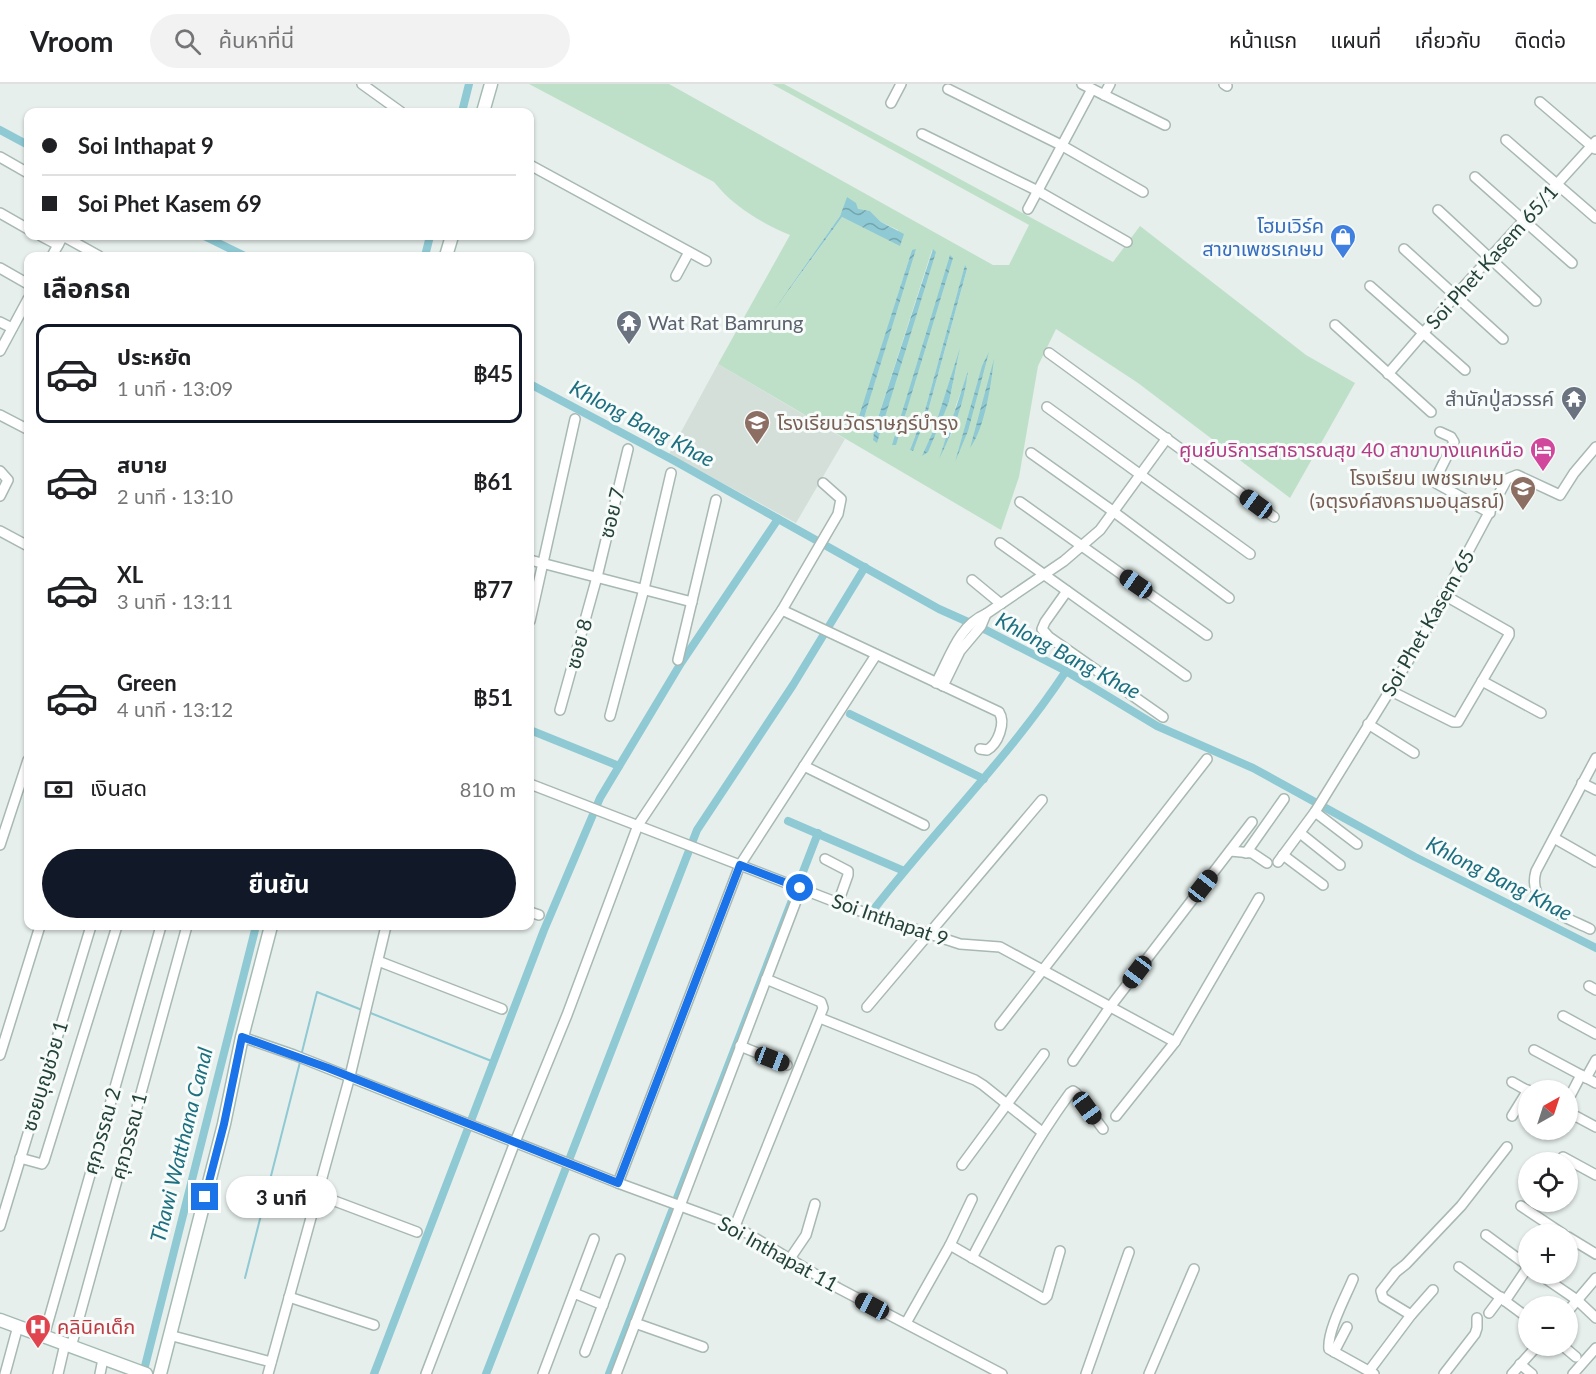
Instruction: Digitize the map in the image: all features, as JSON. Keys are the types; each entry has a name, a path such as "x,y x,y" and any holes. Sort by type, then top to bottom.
{"main road":[{"path":"484,108 490,84"},
{"path":"160,1374 224,1124 242,1037 270,930"},
{"path":"0,1320 146,1374"}],"street":[{"path":"362,84 389,108"},
{"path":"891,103 901,84"},
{"path":"1082,84 1165,125"},
{"path":"1104,95 1110,84"},
{"path":"948,89 1061,145 1143,192"},
{"path":"1028,208 1092,89"},
{"path":"1540,102 1595,145"},
{"path":"921,134 1036,190 1127,242"},
{"path":"1506,140 1596,218"},
{"name":"Soi Phet Kasem 65/1","path":"1388,374 1456,295 1595,145"},
{"path":"0,157 24,171"},
{"path":"534,167 706,261"},
{"path":"1475,177 1572,263"},
{"path":"1438,210 1536,300"},
{"path":"0,213 24,227"},
{"path":"63,240 90,252"},
{"path":"1404,249 1503,339"},
{"path":"676,276 689,252"},
{"path":"0,268 24,282"},
{"path":"1370,286 1465,370"},
{"path":"0,351 24,306"},
{"path":"0,322 12,328"},
{"path":"1335,325 1431,412"},
{"path":"1049,352 1274,517"},
{"path":"1047,407 1250,554"},
{"path":"0,415 24,427"},
{"path":"534,603 576,419"},
{"path":"1440,432 1451,437 1454,442 1434,482 1490,513"},
{"path":"939,685 957,649 978,622 1000,604 1044,575 1100,530 1167,438"},
{"name":"Soi Phet Kasem 65","path":"1323,885 1281,858 1315,811 1390,691 1446,596 1507,479 1514,475 1558,495 1561,494 1574,473 1596,447"},
{"name":"ซอย 7","path":"597,577 628,449"},
{"path":"1031,453 1229,598"},
{"path":"0,471 8,480 0,496"},
{"path":"610,716 644,589 671,473"},
{"path":"426,1374 515,1142 567,1015 638,825 782,610 838,514 842,499 823,483"},
{"path":"678,660 717,500"},
{"path":"1020,502 1207,635"},
{"path":"0,531 24,544"},
{"path":"1000,543 1186,676"},
{"path":"534,561 692,602"},
{"name":"ซอย 8","path":"560,710 597,577"},
{"path":"972,580 1000,604"},
{"path":"1067,591 1042,629 1049,637 1164,717"},
{"path":"1390,691 1455,723 1458,722 1509,632 1446,596"},
{"path":"782,610 998,712 1002,723 993,747 987,750 980,749"},
{"path":"618,1183 740,865 876,655"},
{"path":"1482,681 1541,713"},
{"path":"1368,724 1413,753"},
{"path":"1590,929 1550,909 1535,892 1533,880 1596,758"},
{"path":"1000,1025 1207,759"},
{"path":"804,766 924,825"},
{"path":"0,845 24,772"},
{"path":"1582,783 1596,790"},
{"name":"Soi Inthapat 9","path":"534,786 838,903 960,944 1000,947 1175,1042"},
{"path":"1246,853 1284,799"},
{"path":"867,1007 1042,800"},
{"path":"1315,811 1357,844"},
{"path":"1072,1061 1110,1007 1252,822"},
{"path":"1300,833 1340,865"},
{"path":"1554,838 1596,862"},
{"path":"1230,851 1257,855 1268,863"},
{"path":"825,859 848,871 838,903"},
{"path":"616,1374 677,1205 800,888"},
{"path":"1116,1116 1175,1042 1259,898"},
{"path":"0,1055 39,930"},
{"name":"ซอยบุญช่วย 1","path":"0,1226 90,930"},
{"path":"20,1158 38,1165 44,1161 116,930"},
{"name":"ศุภวรรณ 2","path":"44,1336 160,930"},
{"name":"ศุภวรรณ 1","path":"58,1374 68,1346 186,930"},
{"path":"268,1374 350,1076 385,930"},
{"path":"378,961 502,1009"},
{"path":"735,1226 824,1008 821,1002 766,979"},
{"path":"1563,1016 1596,1034"},
{"path":"820,1018 975,1080 1042,1132"},
{"name":"Soi Inthapat 11","path":"242,1037 306,1059 618,1183 735,1226 789,1260 1002,1374"},
{"path":"740,1046 788,1065"},
{"path":"1534,1050 1596,1083"},
{"path":"962,1165 1044,1054"},
{"path":"1578,1086 1596,1060"},
{"path":"1512,1082 1518,1085"},
{"path":"972,1258 1005,1194 1042,1132 1073,1091 1103,1129"},
{"path":"1512,1116 1518,1106"},
{"path":"1578,1117 1596,1127"},
{"path":"1411,1315 1383,1298 1381,1291 1396,1272 1461,1206 1508,1147"},
{"path":"1578,1165 1596,1175"},
{"path":"316,1194 417,1232"},
{"path":"906,1323 950,1245 972,1199"},
{"path":"789,1260 806,1235 815,1204"},
{"path":"1530,1212 1547,1224"},
{"path":"1486,1236 1518,1259"},
{"path":"543,1374 594,1239"},
{"path":"1578,1244 1596,1254"},
{"path":"950,1245 1044,1299 1047,1296 1060,1251"},
{"path":"1088,1374 1129,1252"},
{"path":"585,1352 620,1259"},
{"path":"1459,1267 1518,1310"},
{"path":"1149,1374 1194,1269"},
{"path":"1578,1299 1596,1278"},
{"path":"1353,1279 1335,1323 1328,1344 1329,1350 1371,1372 1411,1315 1434,1290"},
{"path":"1489,1314 1518,1279"},
{"path":"1554,1284 1571,1296"},
{"path":"574,1293 603,1305"},
{"path":"289,1297 374,1325"},
{"path":"1578,1301 1596,1318"},
{"path":"1444,1374 1475,1334 1477,1318"},
{"path":"635,1323 703,1347"},
{"path":"5,1374 18,1326"},
{"path":"1334,1352 1347,1327"},
{"path":"169,1335 271,1362"},
{"path":"1573,1374 1596,1348"},
{"path":"1512,1374 1528,1356"},
{"path":"100,1374 103,1359"},
{"path":"1520,1364 1532,1374"}],"shaded area":[{"name":"โรงเรียนวัดราษฎร์บำรุง","path":"718,364 845,439 796,523 669,454"}],"green space":[{"path":"529,84 669,84 993,265 1009,265 1029,225 772,84 784,84 1113,262 1140,226 1306,355 1355,383 1290,498 1138,383 1056,329 1038,366 1019,477 1001,530 718,364 790,235 748,213 714,182","holes":["847,198 858,210 870,211 881,222 898,230 900,245 842,217 784,297 840,216","912,250 915,250 860,431 855,432","932,250 935,252 877,442 873,439 874,430","965,266 967,269 928,411 910,450 925,410","959,353 949,402 923,455 934,429","968,374 954,429 941,453 953,422 956,405"]}],"water":[{"path":"847,197 856,203 858,209 870,211 881,222 904,234 900,246 842,217 772,313 840,216"},
{"path":"916,249 860,431 854,432 912,250"},
{"path":"933,249 936,252 877,443 873,440 874,430"},
{"path":"950,255 953,258 896,445 892,445"},
{"path":"965,265 967,269 928,411 913,451 910,450 925,410"},
{"path":"960,348 949,402 928,452 922,456 934,429"},
{"path":"989,352 968,431 955,462 982,366"},
{"path":"994,359 980,429 970,448"},
{"path":"968,371 958,416 939,459"}],"waterway":[{"name":"Thawi Watthana Canal","path":"463,108 469,84"},
{"name":"Khlong Bang Khae","path":"0,130 24,143"},
{"name":"Khlong Bang Khae","path":"212,240 237,252"},
{"name":"Thawi Watthana Canal","path":"426,252 429,240"},
{"name":"Khlong Bang Khae","path":"534,386 673,460 939,609 1066,671 1157,726 1253,768 1415,857 1596,948"},
{"path":"374,1374 544,930 600,798 681,663 778,519"},
{"path":"486,1374 697,830 793,685 865,567"},
{"path":"874,909 1021,733 1066,671"},
{"path":"850,714 984,779"},
{"path":"534,732 619,766"},
{"path":"788,821 904,871"},
{"path":"609,1374 818,833"},
{"name":"Thawi Watthana Canal","path":"143,1374 255,930"},
{"path":"301,1056 317,992 362,1010"},
{"path":"368,1012 494,1062"},
{"path":"245,1278 300,1062"}],"place":[{"name":"โฮมเวิร์ค สาขาเพชรเกษม","path":"1343,260"},
{"name":"Wat Rat Bamrung","path":"629,346"},
{"name":"สำนักปู่สวรรค์","path":"1574,422"},
{"name":"โรงเรียนวัดราษฎร์บำรุง","path":"757,446"},
{"name":"ศูนย์บริการสาธารณสุข 40 สาขาบางแคเหนือ","path":"1543,473"},
{"name":"โรงเรียน เพชรเกษม (จตุรงค์สงครามอนุสรณ์)","path":"1523,512"},
{"name":"คลินิคเด็ก","path":"38,1350"}],"route":[{"path":"205,1197 224,1124 242,1037 328,1068 618,1183 740,865 800,888"}]}
